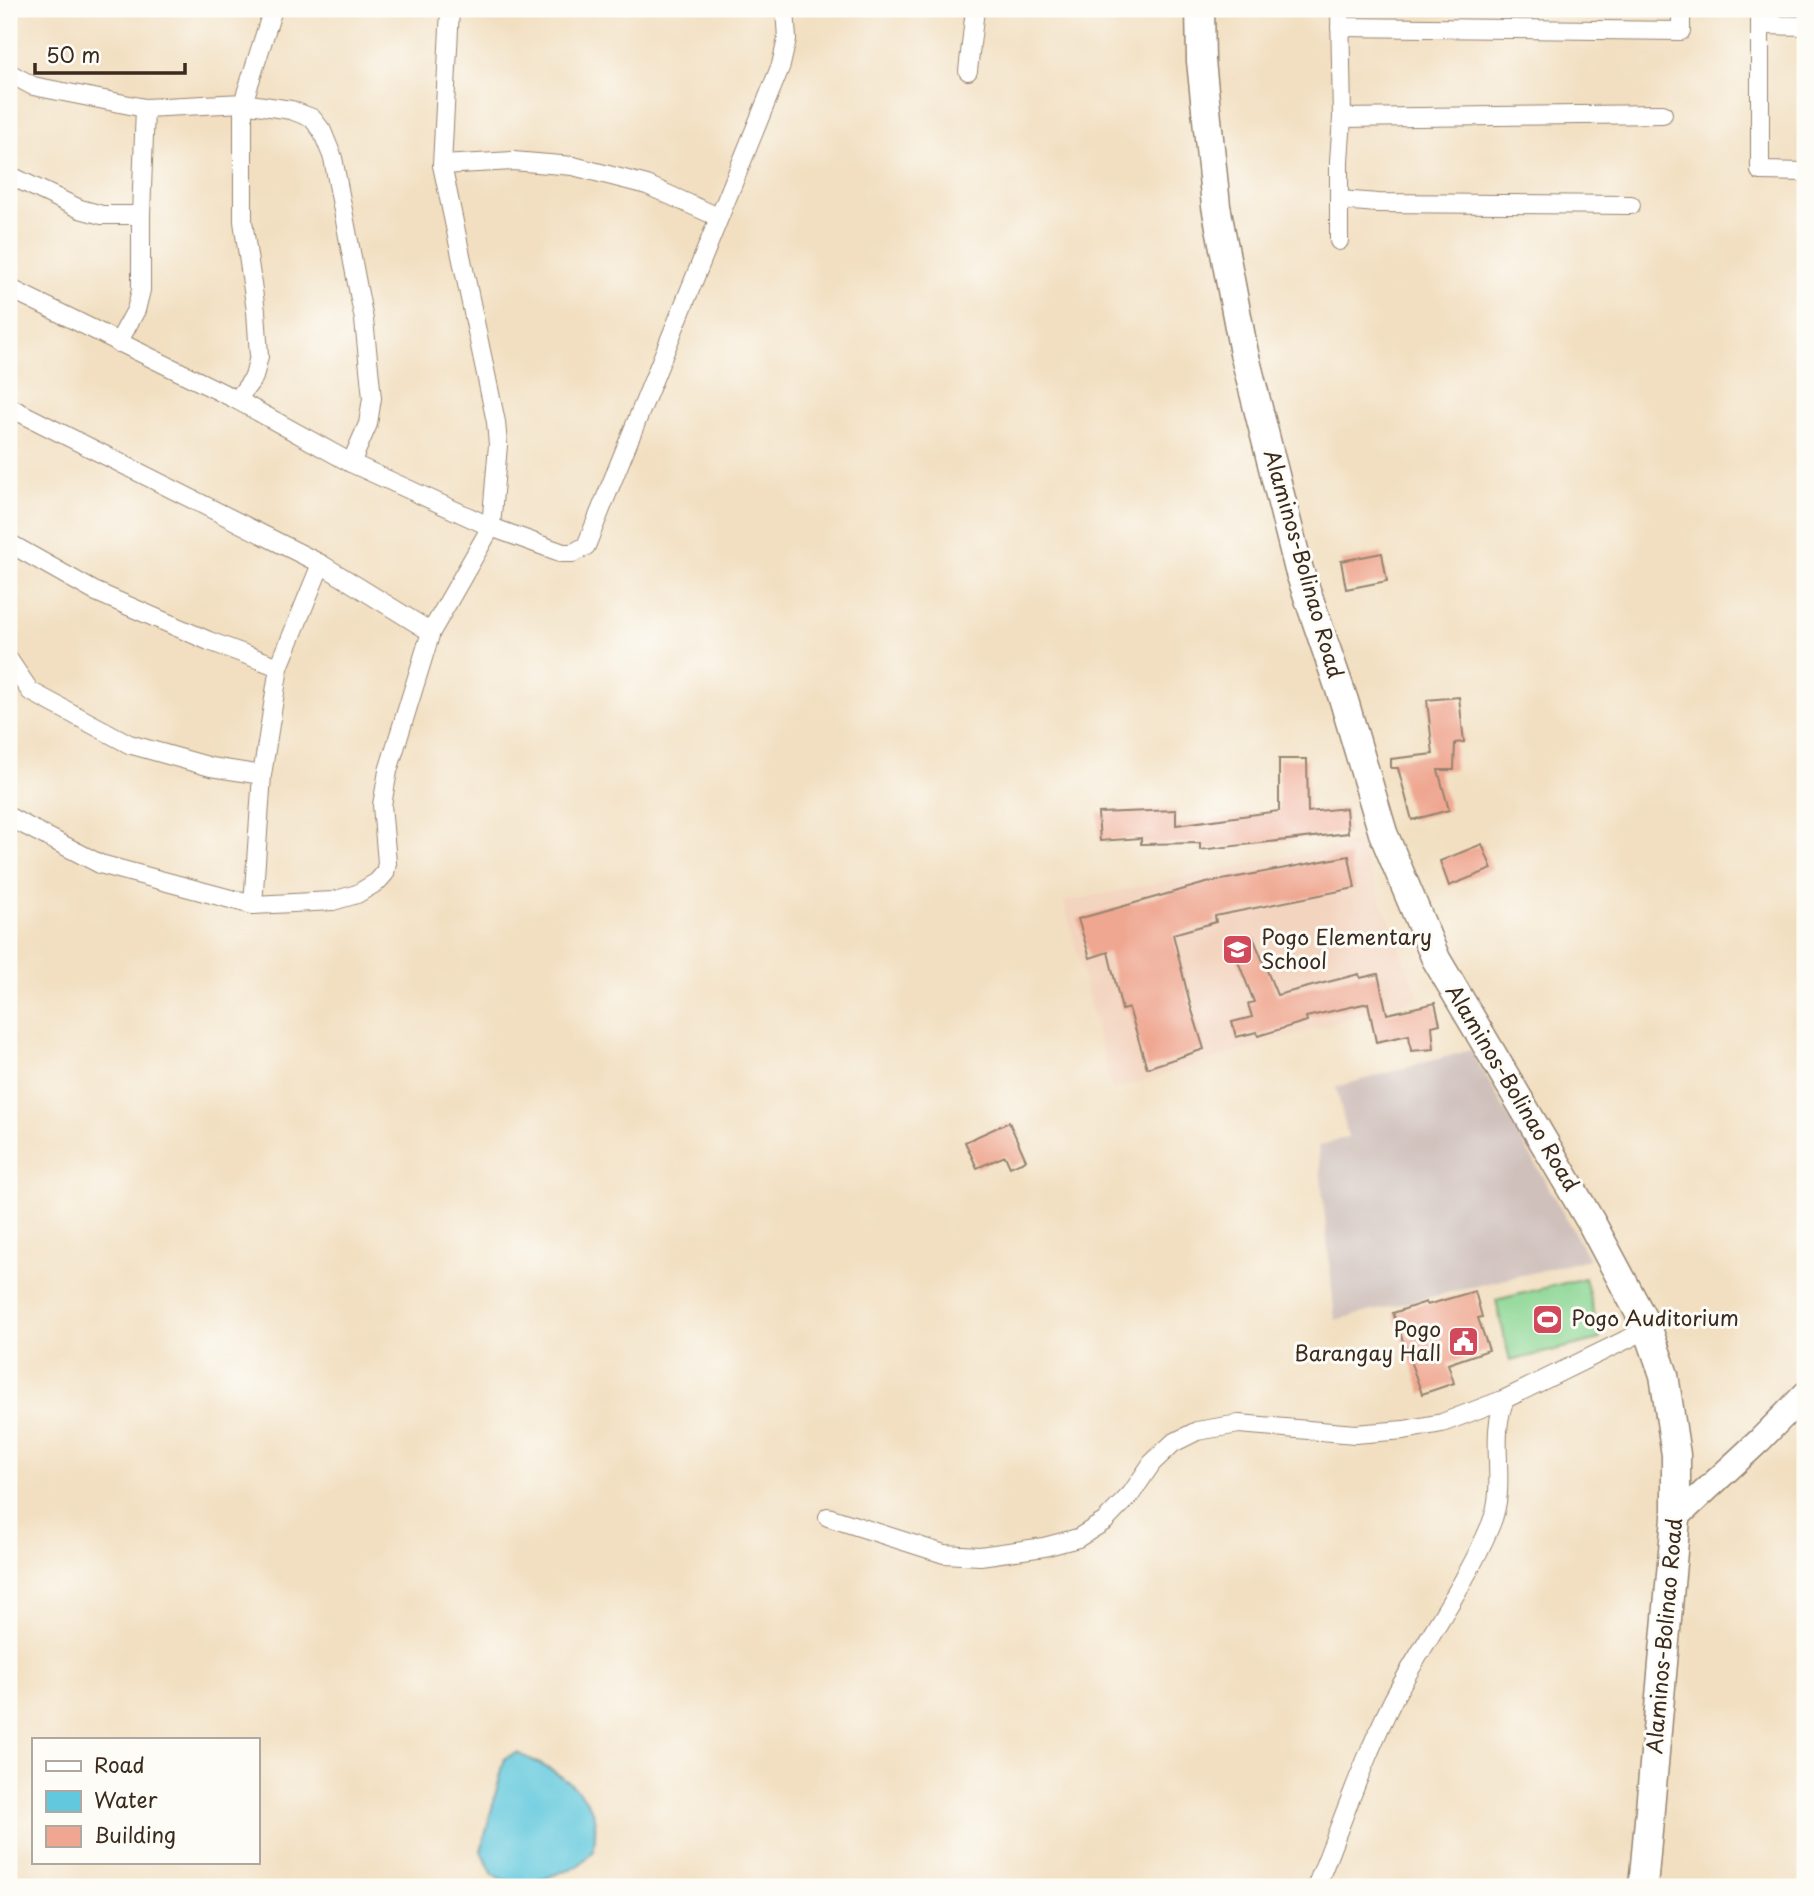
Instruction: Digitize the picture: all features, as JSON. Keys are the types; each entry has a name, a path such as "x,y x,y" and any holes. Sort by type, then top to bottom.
{"main road":[{"name":"Alaminos-Bolinao Road","path":"1200,9 1201,61 1216,206 1244,353 1299,569 1344,701 1383,833 1436,959 1591,1222 1648,1329 1664,1375 1676,1455 1676,1518 1643,1887"}],"street":[{"path":"237,400 254,377 260,356 243,221 243,103 273,9"},
{"path":"9,817 100,864 253,905 333,901 358,894 377,882 385,873 387,863 382,805 388,771 431,632 491,527 498,445 496,422 442,165 450,9"},
{"path":"9,288 237,400 351,463 491,527 563,553 573,553 586,546 781,65 787,39 785,9"},
{"path":"968,71 975,9"},
{"path":"1339,241 1342,118 1340,18 1681,31 1681,9"},
{"path":"1805,26 1760,17 1760,171 1805,172"},
{"path":"9,73 33,86 145,108 243,103 291,110 312,118 322,131 333,158 363,320 372,398 368,424 351,463"},
{"path":"118,343 136,310 141,290 145,108"},
{"path":"1342,118 1663,114"},
{"path":"442,165 513,161 573,166 647,185 718,217"},
{"path":"9,176 80,209 102,215 141,215"},
{"path":"1340,200 1378,203 1631,205"},
{"path":"9,407 321,564 431,632"},
{"path":"9,543 94,591 209,641 279,667"},
{"path":"253,905 262,775 279,667 321,564"},
{"path":"9,660 30,691 129,744 211,767 262,775"},
{"path":"828,1517 944,1554 980,1556 1044,1547 1078,1538 1105,1521 1131,1494 1152,1463 1173,1443 1197,1431 1239,1424 1355,1434 1404,1430 1443,1423 1505,1399 1648,1329"},
{"path":"1676,1518 1805,1394"},
{"path":"1317,1887 1393,1700 1438,1625 1492,1521 1499,1499 1497,1432 1505,1399"}],"shaded area":[{"name":"Pogo Elementary School","path":"1359,842 1419,997 1112,1090 1064,902"},
{"path":"1471,1050 1589,1259 1335,1320 1318,1146 1348,1137 1336,1087"}],"green space":[{"name":"Pogo Auditorium","path":"1585,1278 1600,1339 1510,1361 1496,1300"}],"water":[{"path":"517,1753 541,1764 577,1789 592,1811 595,1831 594,1851 578,1866 516,1886 493,1875 481,1851 505,1758"}],"building":[{"path":"1382,553 1387,581 1346,589 1341,561"},
{"path":"1459,697 1464,742 1455,743 1454,770 1438,770 1449,810 1412,820 1398,768 1391,768 1391,759 1433,754 1427,700"},
{"path":"1279,759 1307,759 1308,812 1346,808 1348,833 1200,850 1200,843 1141,844 1141,838 1100,841 1098,813 1176,810 1176,825 1279,811"},
{"path":"1482,844 1492,869 1449,886 1440,861"},
{"path":"1349,856 1355,888 1215,916 1216,922 1173,934 1204,1049 1147,1068 1129,1008 1122,1010 1108,952 1090,958 1078,919 1206,883"},
{"path":"1253,937 1277,995 1359,974 1360,978 1378,974 1387,1014 1435,1003 1440,1024 1432,1026 1434,1049 1411,1051 1409,1035 1376,1042 1368,1003 1306,1017 1307,1021 1258,1036 1257,1032 1236,1037 1232,1022 1252,1017 1248,1004 1254,1002 1232,946"},
{"path":"1009,1122 1026,1160 1010,1167 1005,1156 977,1168 965,1142"},
{"path":"1475,1291 1482,1317 1478,1318 1489,1350 1448,1364 1454,1383 1422,1394 1393,1313"}],"place":[{"name":"Pogo Elementary School","path":"1238,950"},
{"name":"Pogo Auditorium","path":"1548,1319"},
{"name":"Pogo Barangay Hall","path":"1464,1342"}]}
